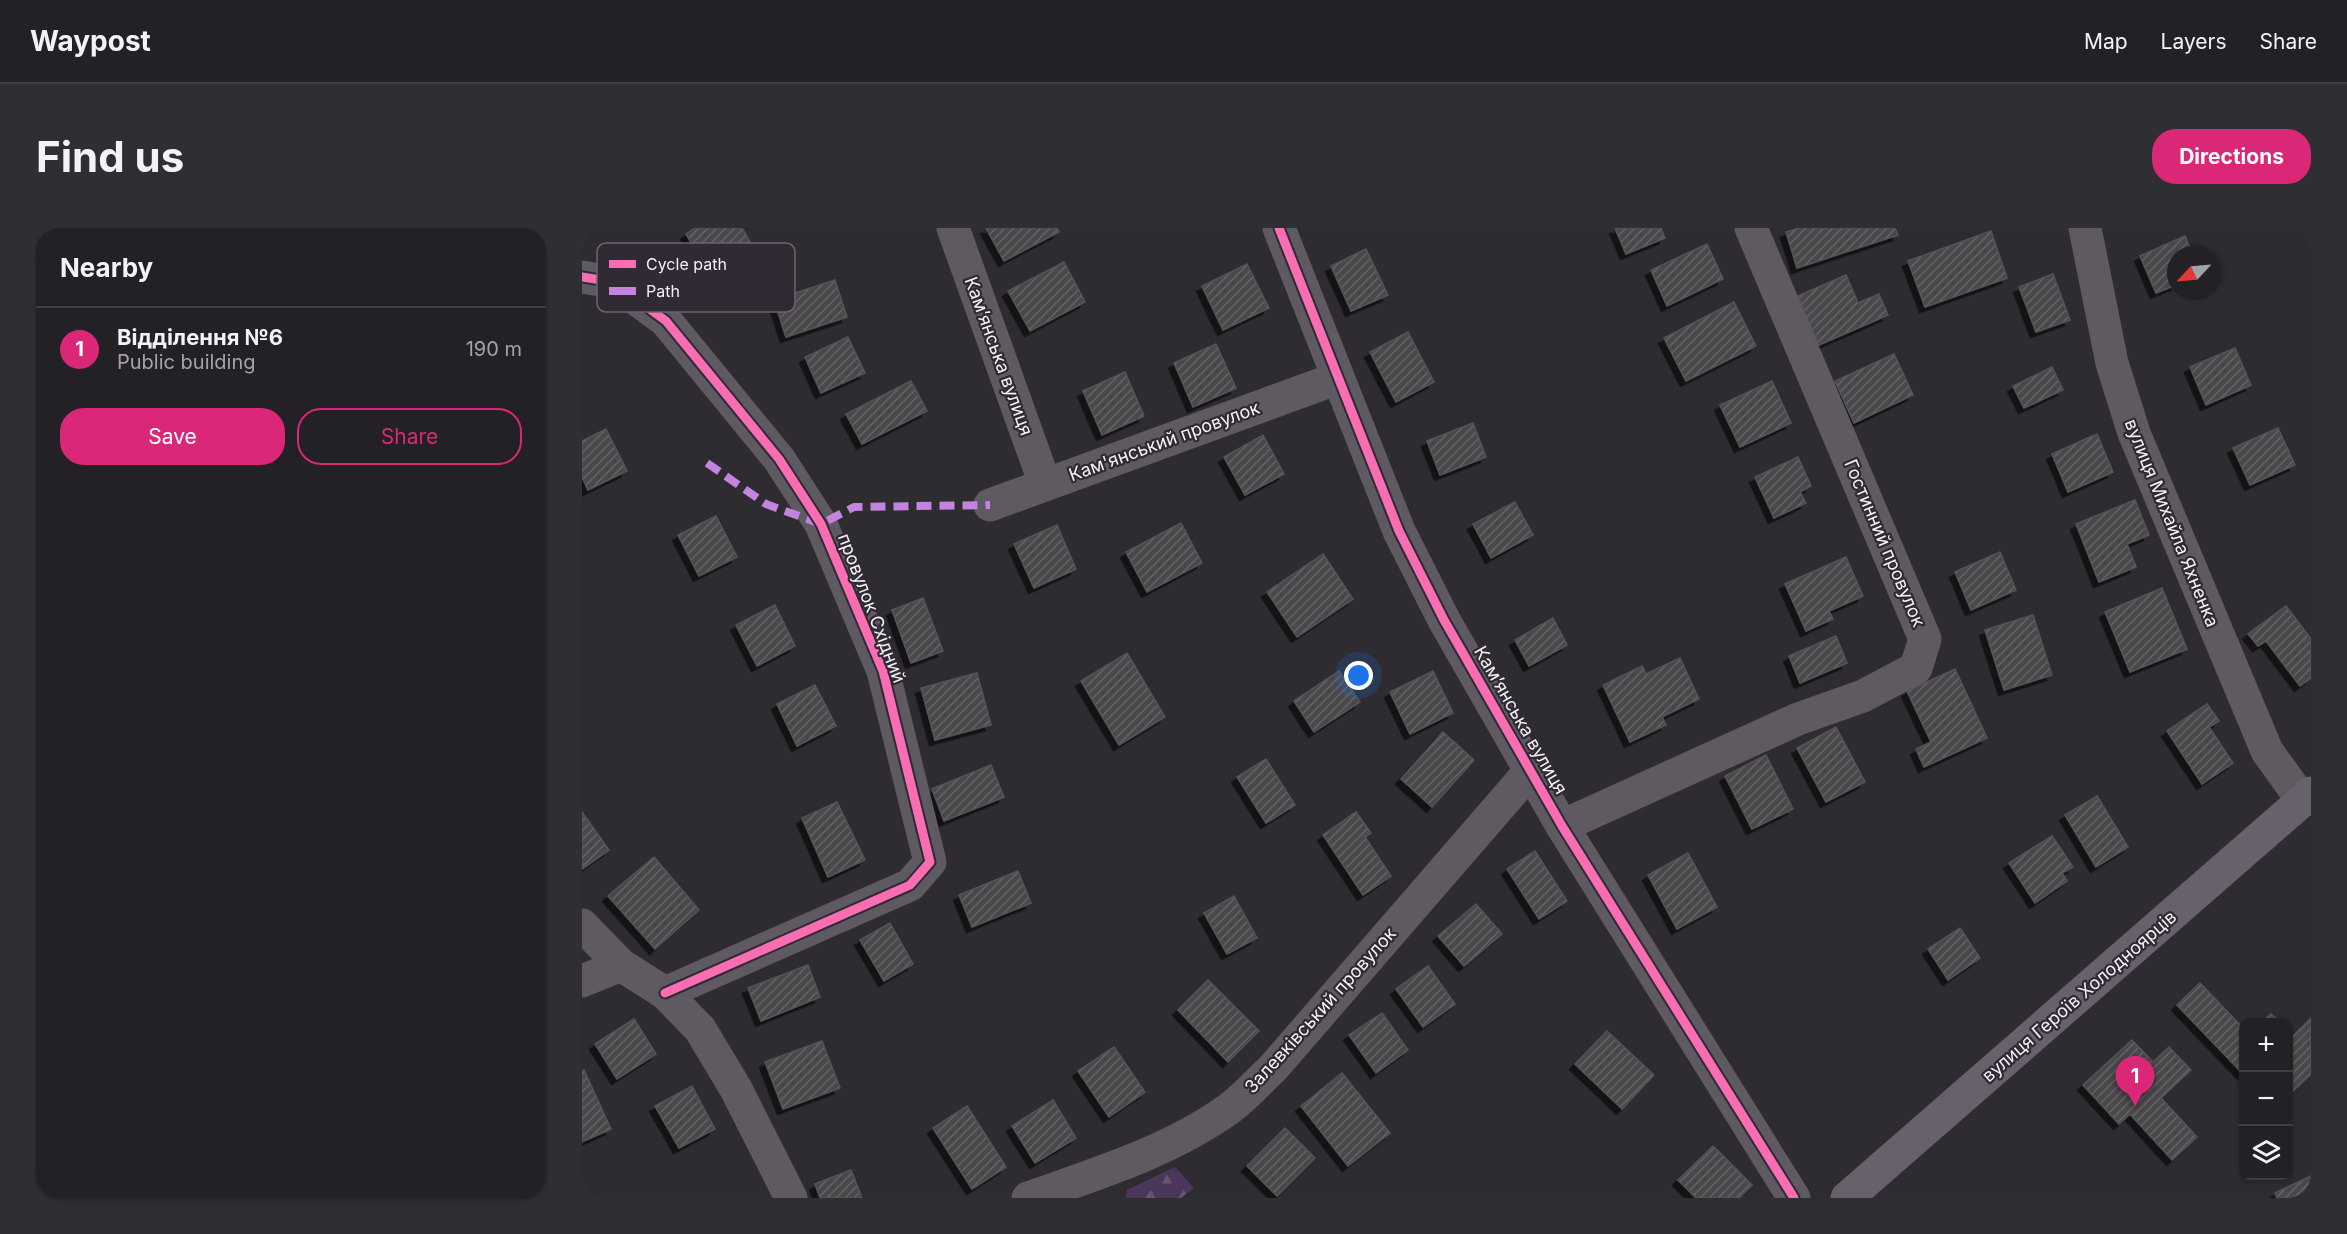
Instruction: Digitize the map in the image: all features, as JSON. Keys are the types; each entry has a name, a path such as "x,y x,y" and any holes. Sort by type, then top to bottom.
{"main road":[{"name":"вулиця Героїв Холодноярців","path":"1848,1198 2307,797"}],"street":[{"name":"Камʼянська вулиця","path":"953,228 1045,484"},
{"name":"Камʼянська вулиця","path":"1279,228 1400,531 1444,620 1562,826 1794,1198"},
{"name":"Гостинний провулок","path":"1562,826 1798,719 1863,696 1916,669 1925,639 1751,228"},
{"name":"вулиця Михайла Яхненка","path":"2085,228 2112,363 2134,433 2267,751 2307,797"},
{"name":"провулок Східний","path":"582,277 597,279"},
{"name":"провулок Східний","path":"654,312 666,321 779,459 821,524 883,671 930,862 910,885 665,993"},
{"name":"Кам'янський провулок","path":"990,505 1338,378"},
{"name":"Залевківський провулок","path":"1028,1198 1096,1186 1230,1108 1273,1068 1531,770"},
{"path":"582,925 621,965 665,993 700,1029 736,1089 791,1198"},
{"path":"582,981 621,965"}],"green space":[{"path":"1175,1167 1194,1188 1181,1198 1126,1198 1127,1190"}],"building":[{"path":"695,228 742,228 751,243 691,243 686,234"},
{"path":"986,228 1057,228 1059,232 1004,261"},
{"path":"1615,228 1661,228 1665,238 1626,254"},
{"path":"1799,228 1895,228 1898,235 1797,268 1786,232"},
{"path":"1991,231 2007,278 1925,307 1908,261"},
{"path":"2185,236 2189,246 2167,246 2167,289 2156,293 2140,256"},
{"path":"1707,244 1723,279 1667,306 1651,270"},
{"path":"1366,249 1388,295 1351,311 1331,266"},
{"path":"1064,262 1085,302 1030,331 1008,291"},
{"path":"1247,264 1269,308 1223,330 1202,286"},
{"path":"2053,274 2070,320 2036,332 2019,287"},
{"path":"1846,275 1858,303 1879,294 1888,315 1819,345 1798,296"},
{"path":"835,280 847,317 786,337 778,312 795,312 795,293"},
{"path":"1734,302 1756,346 1686,381 1664,338"},
{"path":"1408,332 1434,382 1396,402 1370,352"},
{"path":"848,337 865,373 821,393 805,357"},
{"path":"1216,344 1236,388 1193,407 1174,363"},
{"path":"2235,348 2251,385 2206,405 2190,367"},
{"path":"1894,354 1913,395 1854,423 1835,381"},
{"path":"2052,367 2063,390 2024,408 2013,386"},
{"path":"1125,372 1144,416 1102,435 1083,391"},
{"path":"911,381 927,411 862,444 846,414"},
{"path":"1772,381 1791,423 1740,447 1720,405"},
{"path":"1473,423 1486,457 1440,475 1427,441"},
{"path":"2278,428 2295,465 2250,485 2233,448"},
{"path":"606,429 627,471 588,490 582,477 582,441"},
{"path":"2097,434 2113,472 2068,492 2052,454"},
{"path":"1263,435 1284,474 1245,495 1224,457"},
{"path":"1798,457 1811,486 1800,492 1806,503 1774,518 1755,477"},
{"path":"2135,500 2149,535 2127,544 2136,567 2099,582 2076,524"},
{"path":"1515,502 1533,535 1491,558 1473,524"},
{"path":"716,516 737,557 699,576 678,535"},
{"path":"1181,523 1202,563 1147,592 1126,552"},
{"path":"1057,525 1076,569 1034,588 1014,544"},
{"path":"2000,552 2016,590 1971,610 1955,572"},
{"path":"1323,554 1353,599 1297,637 1267,592"},
{"path":"1846,557 1863,596 1829,611 1833,619 1806,631 1785,584"},
{"path":"2162,588 2187,649 2130,672 2105,612"},
{"path":"923,598 943,651 911,663 892,610"},
{"path":"775,605 795,646 757,666 736,625"},
{"path":"2286,606 2311,639 2311,678 2300,686 2266,641 2258,646 2248,634"},
{"path":"2033,615 2052,675 2004,690 1985,630"},
{"path":"1553,618 1567,645 1529,666 1515,640"},
{"path":"1836,636 1847,663 1800,683 1789,656"},
{"path":"1127,653 1165,717 1119,745 1081,681"},
{"path":"1680,658 1699,699 1662,717 1666,725 1630,742 1603,685 1642,666 1646,674"},
{"path":"1955,669 1987,738 1924,767 1916,749 1931,742 1907,691"},
{"path":"1339,671 1360,702 1314,732 1294,701"},
{"path":"1433,671 1453,713 1410,734 1390,692"},
{"path":"977,673 991,725 935,740 921,688"},
{"path":"815,685 836,726 797,746 777,704"},
{"path":"2207,704 2219,721 2209,727 2233,763 2202,784 2167,731"},
{"path":"1836,727 1865,782 1826,802 1797,748"},
{"path":"1443,732 1474,760 1432,807 1401,779"},
{"path":"1766,755 1793,809 1752,829 1725,776"},
{"path":"1266,759 1295,805 1266,823 1237,777"},
{"path":"991,765 1004,797 944,821 932,789"},
{"path":"2097,796 2128,847 2096,867 2065,815"},
{"path":"837,802 865,860 828,877 802,818"},
{"path":"582,812 609,850 582,869"},
{"path":"1356,812 1371,833 1365,837 1391,876 1363,895 1323,835"},
{"path":"2052,836 2073,867 2062,873 2067,881 2035,903 2009,863"},
{"path":"1535,851 1567,901 1539,919 1507,869"},
{"path":"1688,853 1717,907 1677,929 1648,875"},
{"path":"654,857 699,910 655,949 608,896"},
{"path":"1018,871 1031,903 972,927 959,895"},
{"path":"1234,896 1257,938 1227,954 1204,913"},
{"path":"1476,904 1502,934 1464,966 1438,936"},
{"path":"890,923 913,964 884,981 860,940"},
{"path":"1960,928 1980,958 1948,980 1928,949"},
{"path":"808,965 820,997 761,1021 748,988"},
{"path":"1428,966 1455,1004 1423,1027 1396,989"},
{"path":"1208,980 1259,1031 1228,1062 1178,1010"},
{"path":"2200,983 2239,1024 2239,1070 2177,1005"},
{"path":"1382,1013 1408,1050 1376,1073 1349,1035"},
{"path":"2311,1018 2311,1074 2293,1091 2293,1072 2293,1036"},
{"path":"634,1019 656,1054 617,1079 595,1044"},
{"path":"1607,1031 1654,1075 1622,1109 1575,1064"},
{"path":"2132,1040 2153,1062 2169,1047 2191,1070 2161,1098 2197,1137 2172,1160 2130,1114 2119,1124 2083,1085"},
{"path":"822,1041 840,1088 783,1109 765,1062"},
{"path":"1114,1047 1145,1092 1109,1117 1078,1071"},
{"path":"584,1070 611,1129 582,1142 582,1071"},
{"path":"1342,1073 1390,1133 1348,1166 1301,1106"},
{"path":"692,1086 715,1129 679,1148 655,1106"},
{"path":"1053,1100 1076,1138 1035,1163 1012,1126"},
{"path":"967,1106 1006,1167 972,1189 933,1128"},
{"path":"1285,1128 1315,1158 1277,1196 1247,1166"},
{"path":"1713,1146 1752,1185 1739,1198 1696,1198 1678,1180"},
{"path":"851,1170 862,1198 820,1198 815,1184"},
{"path":"2311,1176 2311,1198 2277,1198 2275,1193"}],"marked path":[{"path":"707,463 766,504 821,524 854,507 990,505"}],"cycle path":[{"path":"1279,228 1399,531 1444,620 1562,826 1794,1198"},
{"path":"582,277 597,279"},
{"path":"654,312 666,321 779,459 821,524 883,671 930,862 910,885 665,993"}],"place":[{"name":"Відділення №6","path":"2135,1106"}]}
